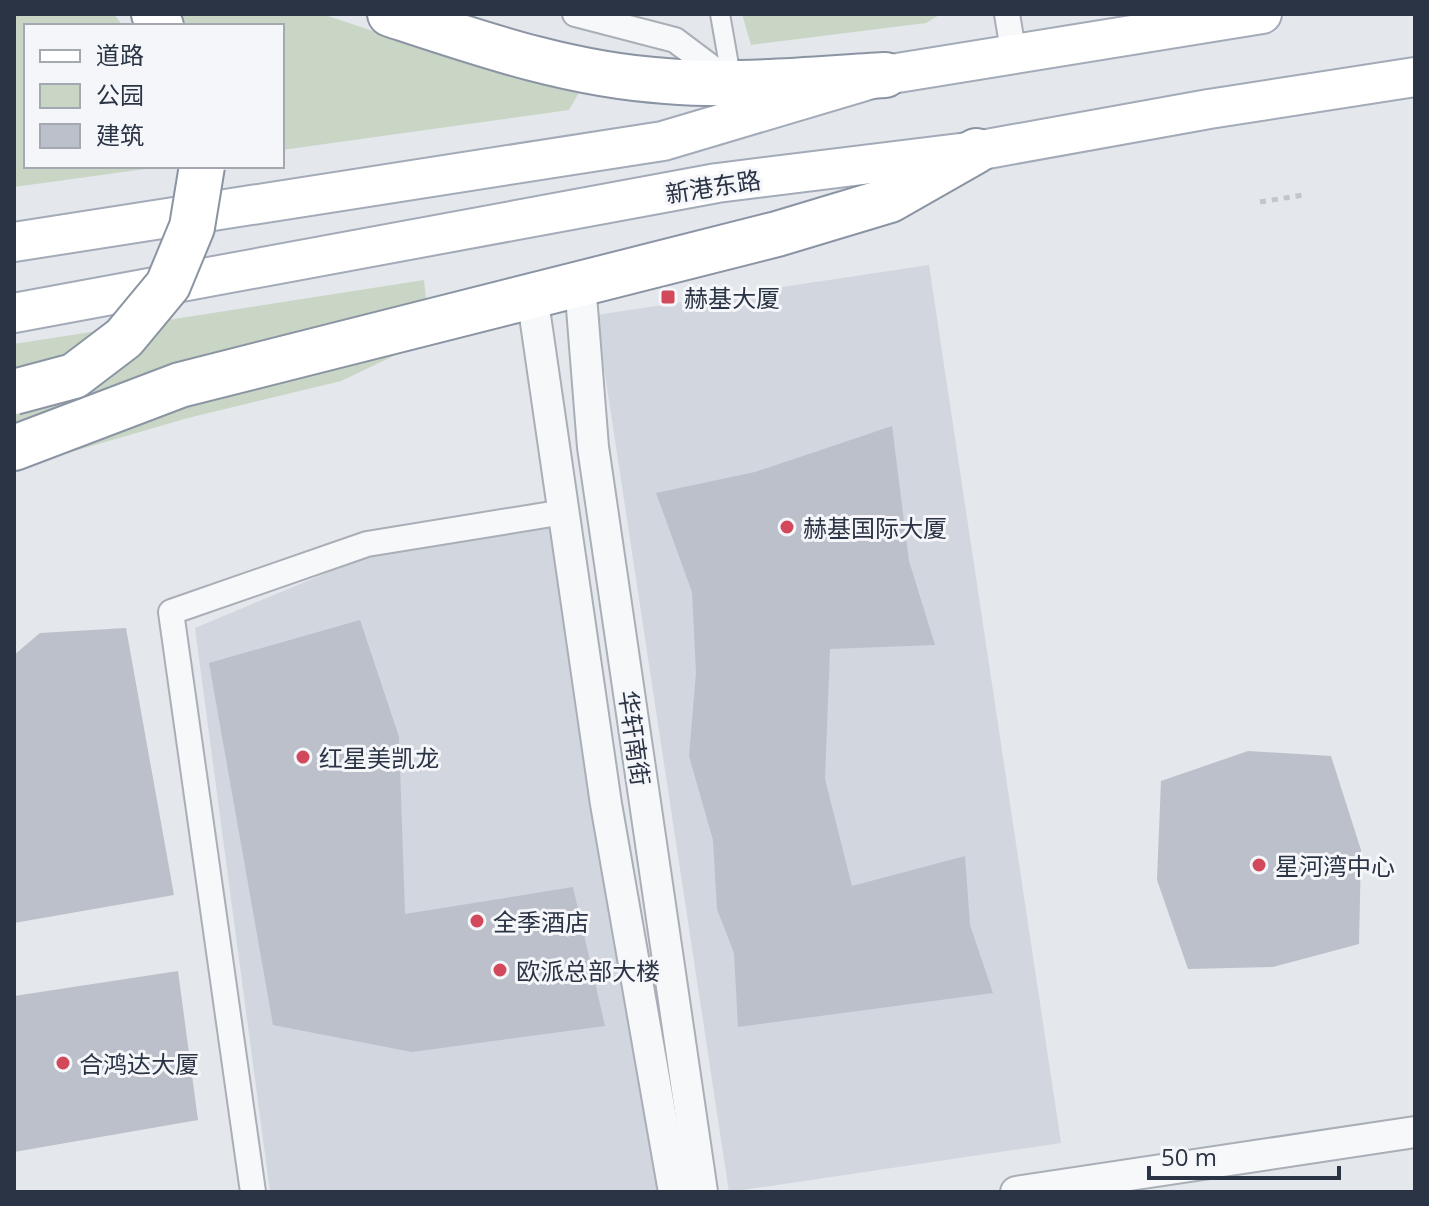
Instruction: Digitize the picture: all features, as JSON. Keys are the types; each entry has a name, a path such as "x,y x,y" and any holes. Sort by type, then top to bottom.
{"highway":[{"path":"390,14 529,60 593,73 667,81 732,83 885,75"},
{"path":"14,448 180,385 777,234 890,200 976,151"},
{"path":"14,392 74,376 124,338 168,285 192,227 202,168"}],"main road":[{"path":"14,242 663,141 885,75 1262,14"},
{"name":"新港东路","path":"14,313 717,183 976,151 1209,109 1415,77"}],"street":[{"path":"575,14 675,40"},
{"path":"646,14 732,83"},
{"path":"720,14 732,83"},
{"path":"1007,14 1014,56"},
{"name":"华轩南街","path":"580,283 593,447 702,1192"},
{"name":"华轩南街","path":"532,295 606,804 674,1192"},
{"path":"253,1192 171,612 367,544 564,512"},
{"path":"1016,1192 1415,1132"}],"path":[{"path":"1260,202 1303,195"}],"shaded area":[{"path":"929,265 1061,1143 729,1192 596,315"},
{"path":"553,520 657,1192 270,1192 195,628 372,554"}],"green space":[{"path":"14,14 114,14 122,24 24,24 24,168 152,168 14,187"},
{"path":"170,14 322,14 394,38 581,89 569,110 284,150 284,24 176,24"},
{"path":"742,14 941,14 926,23 751,45"},
{"path":"424,280 427,309 410,348 341,381 188,418 57,456 14,463 14,344"}],"building":[{"path":"892,426 909,561 935,645 830,649 825,779 852,886 965,856 970,925 993,993 738,1027 734,953 717,909 713,840 689,756 696,673 692,592 656,493 755,472"},
{"path":"360,620 399,737 405,914 573,887 605,1026 412,1052 273,1025 209,663"},
{"path":"126,628 174,895 14,923 14,655 40,633"},
{"name":"星河湾中心","path":"1248,751 1331,756 1361,850 1359,944 1273,967 1188,969 1157,880 1161,781"},
{"path":"178,971 198,1120 14,1152 14,996"}],"place":[{"name":"赫基大厦","path":"668,297"},
{"name":"赫基国际大厦","path":"787,527"},
{"name":"红星美凯龙","path":"303,757"},
{"name":"星河湾中心","path":"1259,865"},
{"name":"全季酒店","path":"477,921"},
{"name":"欧派总部大楼","path":"500,970"},
{"name":"合鸿达大厦","path":"63,1063"}]}
